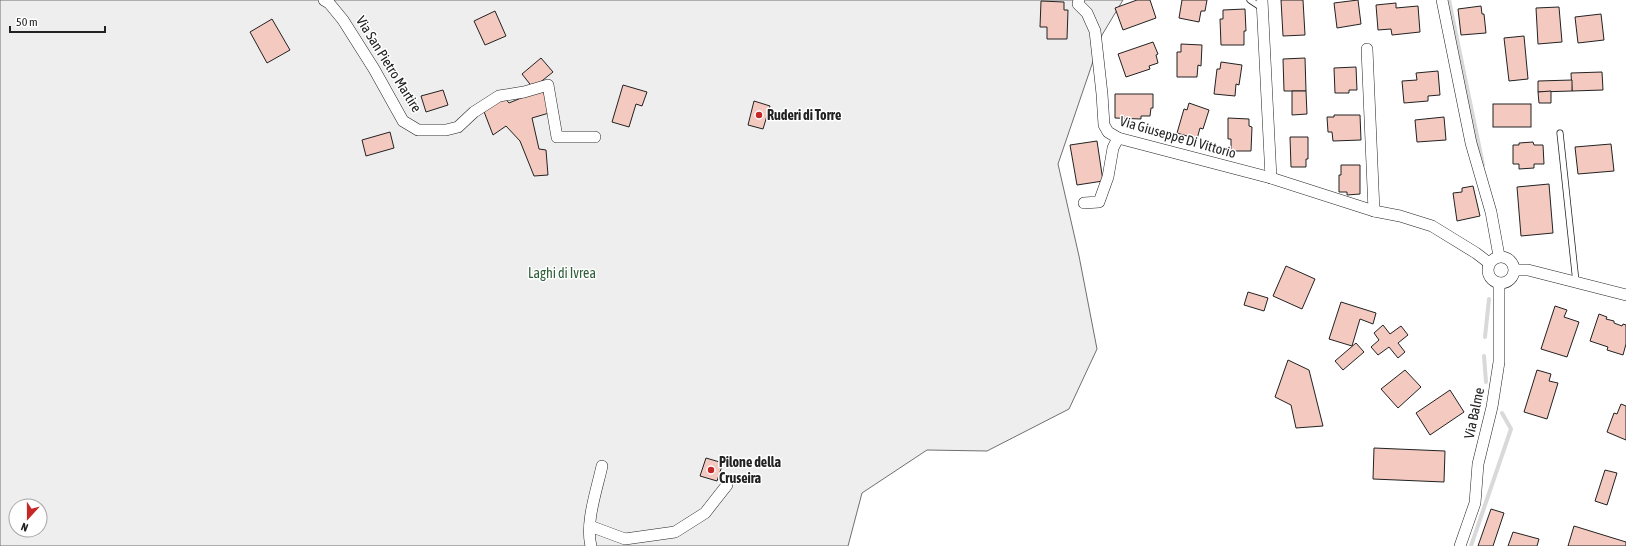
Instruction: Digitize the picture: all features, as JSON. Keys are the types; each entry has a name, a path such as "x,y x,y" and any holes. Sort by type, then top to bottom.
{"street":[{"name":"Via San Pietro Martire","path":"324,0 329,3 343,20 374,69 403,121 418,130 446,130 458,127 474,112 499,96 524,92 548,85 557,137 595,138"},
{"name":"Via Giuseppe Di Vittorio","path":"1079,0 1078,4 1087,13 1095,31 1104,125 1108,132 1118,138 1271,178 1374,211 1400,216 1432,226 1476,253 1489,263"},
{"path":"1442,0 1471,143 1491,212 1499,256"},
{"path":"1262,4 1271,178"},
{"path":"1367,49 1374,211"},
{"path":"1084,203 1099,202 1108,177 1113,148 1118,138"},
{"path":"1499,256 1507,257 1513,262 1515,270 1513,277 1507,282 1499,283 1492,279 1488,271 1489,263 1493,258 1499,256"},
{"path":"1515,270 1528,270 1626,295"},
{"name":"Via Balme","path":"1460,546 1475,503 1478,464 1492,407 1498,362 1499,283"},
{"path":"591,546 589,536 590,526 602,466"},
{"path":"590,526 625,539 675,532 705,513 727,485"}],"lane":[{"path":"1250,0 1262,4"},
{"path":"1560,133 1576,282"}],"green space":[{"name":"Laghi di Ivrea","path":"0,0 1123,0 1102,35 1058,164 1079,256 1097,349 1069,409 987,451 927,450 862,493 848,546 0,546"}],"building":[{"path":"1137,0 1150,0 1156,18 1123,30 1115,8"},
{"path":"1182,0 1207,0 1205,11 1201,11 1199,22 1179,18"},
{"path":"1281,0 1303,0 1305,35 1283,36"},
{"path":"1358,0 1361,24 1337,28 1334,3"},
{"path":"1041,1 1064,2 1064,10 1068,10 1067,39 1047,39 1047,27 1040,27"},
{"path":"1396,3 1396,8 1418,6 1420,32 1392,35 1391,29 1378,30 1376,5"},
{"path":"1481,6 1482,14 1484,14 1486,33 1461,35 1458,9"},
{"path":"1559,7 1562,42 1538,44 1536,8"},
{"path":"1245,9 1246,31 1244,31 1244,45 1221,45 1220,19 1223,19 1223,10"},
{"path":"495,11 506,36 485,45 474,21"},
{"path":"1601,14 1604,40 1578,43 1575,17"},
{"path":"272,19 290,50 267,63 250,32"},
{"path":"1524,36 1528,79 1509,81 1504,38"},
{"path":"1153,42 1158,54 1156,55 1158,63 1149,66 1150,69 1126,77 1118,54"},
{"path":"1181,44 1202,45 1201,66 1198,65 1197,77 1177,77 1177,52 1181,52"},
{"path":"541,58 553,72 533,88 522,74"},
{"path":"1305,58 1306,91 1284,91 1283,59"},
{"path":"1221,62 1242,65 1239,85 1236,84 1235,96 1214,94 1217,69 1220,69"},
{"path":"1356,67 1357,90 1349,90 1349,93 1335,93 1334,68"},
{"path":"1438,71 1440,95 1428,96 1428,101 1404,103 1402,81 1417,80 1416,73"},
{"path":"1602,72 1603,90 1572,91 1571,73"},
{"path":"1572,80 1572,91 1538,92 1538,81"},
{"path":"623,85 647,92 642,106 636,104 629,127 612,122"},
{"path":"543,89 549,113 532,118 539,149 546,150 548,175 534,176 520,141 506,126 493,135 483,109 504,97 509,103"},
{"path":"443,90 448,105 426,112 421,96"},
{"path":"1292,91 1306,91 1307,114 1292,115"},
{"path":"1551,91 1551,103 1539,103 1538,92"},
{"path":"1115,94 1153,94 1153,108 1151,108 1150,116 1141,116 1141,119 1115,118"},
{"name":"Ruderi di Torre","path":"754,101 770,106 763,129 748,125"},
{"path":"1189,103 1209,110 1203,129 1200,128 1197,139 1177,133 1184,109 1187,110"},
{"path":"1493,104 1531,104 1531,127 1493,127"},
{"path":"1334,115 1360,115 1361,140 1333,141 1332,132 1328,132 1327,117 1334,117"},
{"path":"1444,117 1446,140 1417,142 1415,120"},
{"path":"1228,118 1249,119 1249,126 1252,127 1251,151 1231,151 1231,139 1228,139"},
{"path":"390,132 394,148 366,156 362,140"},
{"path":"1290,137 1308,137 1308,159 1306,159 1306,167 1291,167"},
{"path":"1097,141 1103,181 1077,185 1070,145"},
{"path":"1533,142 1534,145 1543,145 1544,164 1534,164 1534,168 1519,169 1519,164 1513,164 1513,145"},
{"path":"1611,144 1614,171 1578,174 1575,147"},
{"path":"1341,165 1360,165 1360,194 1347,195 1347,192 1339,192 1339,175 1341,175"},
{"path":"1549,184 1553,233 1521,236 1517,187"},
{"path":"1473,186 1480,216 1457,221 1453,193 1462,192 1462,188"},
{"path":"1286,266 1315,279 1302,309 1273,296"},
{"path":"1248,292 1268,298 1264,311 1244,305"},
{"path":"1341,302 1376,313 1373,324 1360,319 1352,346 1329,339"},
{"path":"1555,306 1567,310 1564,317 1579,322 1567,357 1541,349"},
{"path":"1599,314 1607,317 1606,319 1614,321 1614,323 1622,326 1623,324 1626,325 1626,344 1623,355 1607,350 1608,347 1590,341"},
{"path":"1383,325 1390,334 1401,326 1408,335 1398,343 1405,352 1398,358 1389,347 1378,355 1371,347 1379,340 1374,333"},
{"path":"1356,343 1364,352 1343,370 1335,361"},
{"path":"1288,360 1309,370 1323,426 1296,428 1291,405 1275,397"},
{"path":"1405,370 1421,387 1398,408 1381,389"},
{"path":"1537,370 1551,374 1549,381 1558,383 1547,419 1524,412"},
{"path":"1450,390 1464,412 1430,435 1416,413"},
{"path":"1621,404 1626,406 1626,440 1607,432 1614,413 1617,414"},
{"path":"1374,448 1445,451 1444,482 1373,479"},
{"name":"Pilone della Cruseira","path":"706,458 723,463 717,481 700,476"},
{"path":"1605,470 1617,473 1607,505 1595,501"},
{"path":"1491,509 1504,513 1493,546 1478,546"},
{"path":"1574,526 1626,542 1626,546 1568,546"},
{"path":"1513,532 1539,539 1537,546 1508,546"}],"waterway":[{"path":"1449,0 1483,165"},
{"path":"1485,337 1489,299"},
{"path":"1484,356 1486,382"},
{"path":"1471,546 1511,429 1502,413"}],"place":[{"name":"Ruderi di Torre","path":"759,115"},
{"name":"Pilone della Cruseira","path":"711,470"}]}
